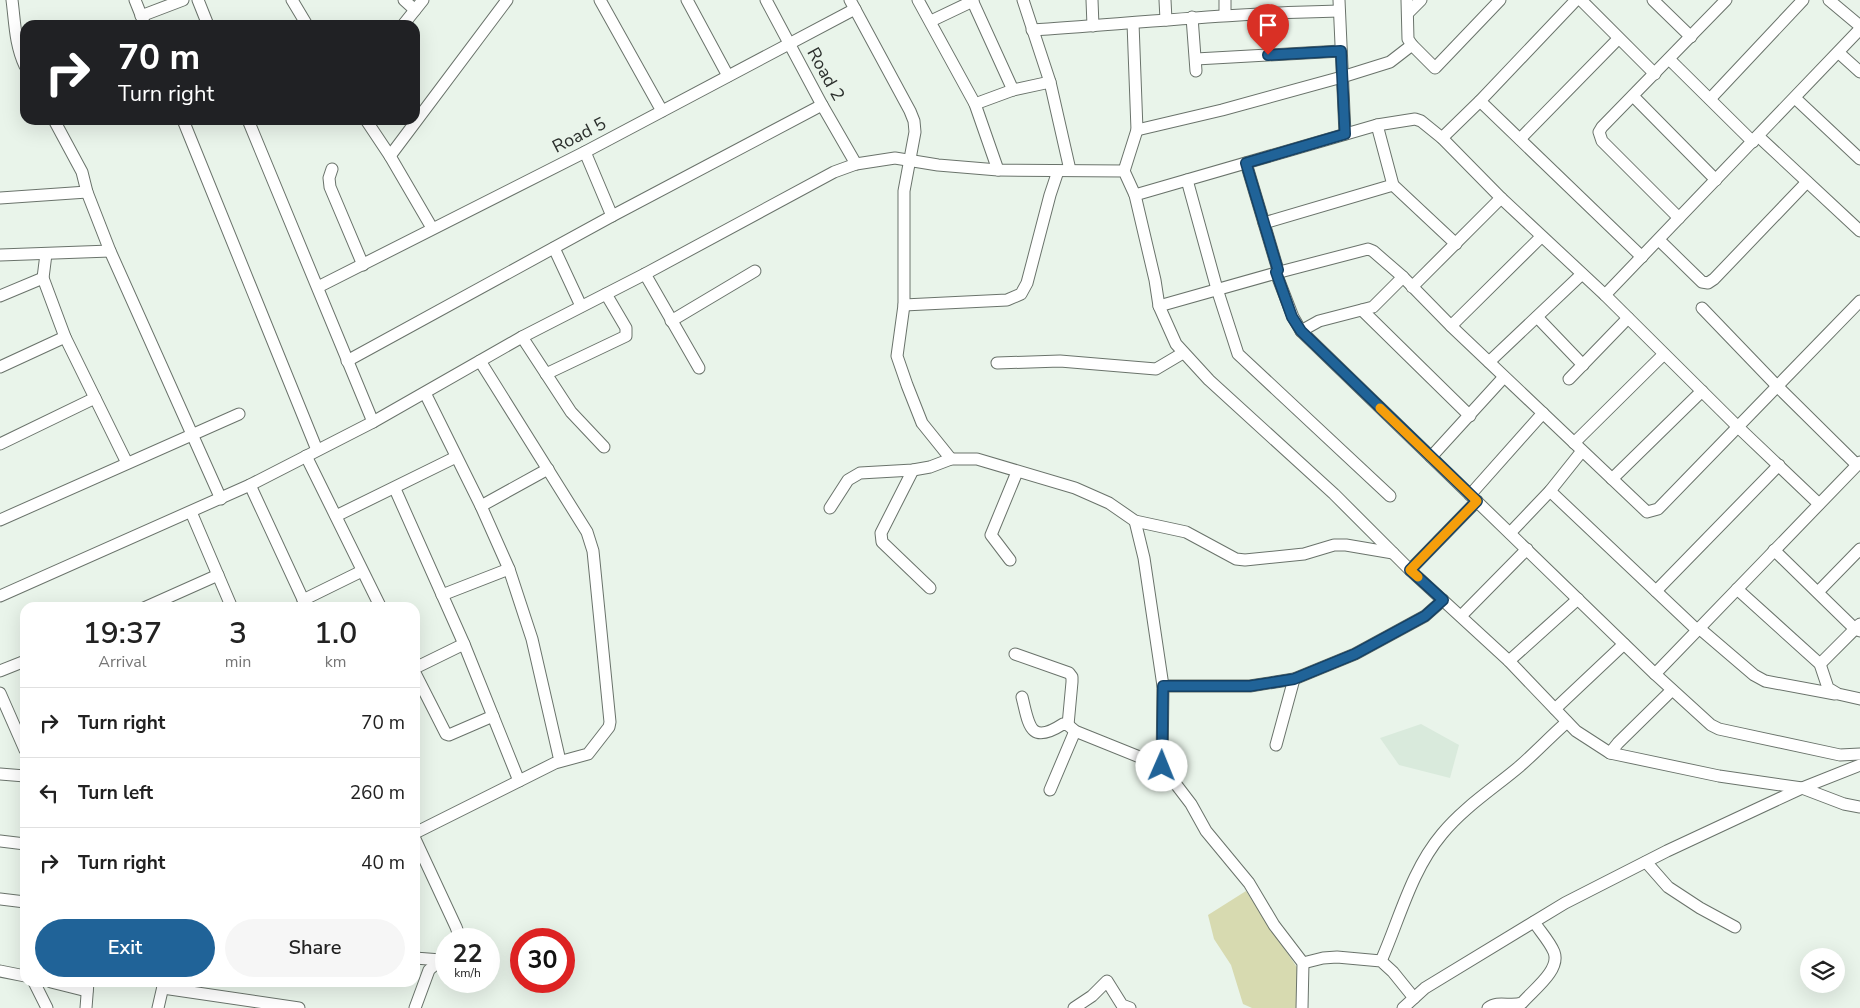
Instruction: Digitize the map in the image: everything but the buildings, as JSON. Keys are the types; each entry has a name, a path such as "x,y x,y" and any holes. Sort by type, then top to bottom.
{"street":[{"path":"12,0 17,44 20,52"},
{"path":"135,0 143,20"},
{"path":"145,20 183,0"},
{"path":"198,0 206,20"},
{"path":"292,0 304,20"},
{"path":"404,0 415,10"},
{"path":"407,20 423,0"},
{"path":"420,116 506,0"},
{"path":"600,0 662,111"},
{"path":"687,0 728,76"},
{"name":"Road 2","path":"766,0 856,164"},
{"path":"918,0 975,104 998,170"},
{"path":"904,305 1007,300 1021,294 1027,283 1050,195 1064,170 1050,82 1023,0"},
{"path":"1092,0 1093,26"},
{"path":"1165,0 1166,20"},
{"path":"1225,0 1225,15"},
{"path":"1407,0 1408,39 1412,46 1435,68 1500,0"},
{"path":"1408,13 1421,0"},
{"path":"1442,138 1576,0"},
{"path":"1581,0 1655,74"},
{"path":"1653,0 1691,37"},
{"path":"1679,218 1602,141 1599,132 1726,0"},
{"path":"1710,99 1803,0"},
{"path":"1605,295 1839,53 1860,27 1830,0"},
{"path":"930,21 973,1 1013,90"},
{"path":"852,4 914,121 915,132 904,191 904,305 897,356 922,422 951,459"},
{"name":"Road 5","path":"318,287 585,152 789,44 852,4"},
{"path":"1032,30 1339,5 1345,134"},
{"path":"1192,17 1196,65 1341,51"},
{"path":"1133,23 1137,130 1124,171 1135,195 1159,306 1172,338 1183,353 1209,380 1334,494 1392,553 1509,661 1576,731 1610,753 1719,776 1802,788 1844,804 1860,807"},
{"path":"1520,139 1618,39"},
{"path":"1137,130 1222,110 1342,77 1390,62 1412,46"},
{"path":"1839,53 1860,72"},
{"path":"1669,59 1710,99 1807,182 1860,231"},
{"path":"975,104 1013,90 1050,82"},
{"path":"1633,96 1716,180"},
{"path":"1795,98 1860,159"},
{"path":"1480,100 1642,257"},
{"path":"347,361 822,104"},
{"path":"1135,195 1377,125 1415,119 1421,121 1442,138 1501,198 1605,295 1738,427 1819,504"},
{"path":"57,125 82,172 87,192 110,251 221,498"},
{"path":"185,125 317,450"},
{"path":"250,125 373,422"},
{"path":"369,125 390,156 432,228"},
{"path":"390,156 413,125"},
{"path":"1377,125 1394,185 1456,244"},
{"path":"585,152 612,216"},
{"path":"0,596 250,485 373,422 522,337 645,274 834,172 856,164 895,158 938,165 998,170 1124,171"},
{"path":"1246,163 1278,270 1276,272 1292,317 1301,331 1655,674 1711,725 1719,729 1840,755 1860,754"},
{"path":"332,169 330,187 363,265"},
{"path":"1187,180 1217,289 1238,354 1390,496"},
{"path":"1658,240 1702,282 1708,283 1807,182"},
{"path":"1264,223 1394,185"},
{"path":"0,198 87,192"},
{"path":"1412,287 1501,198"},
{"path":"1451,326 1542,237"},
{"path":"554,248 581,306"},
{"path":"1159,306 1276,272 1368,249 1373,251 1403,277 1488,362 1647,512 1658,509 1860,301"},
{"path":"0,255 110,251"},
{"path":"46,254 43,278 65,337 127,463"},
{"path":"672,321 755,271"},
{"path":"645,274 699,368"},
{"path":"1488,362 1582,274"},
{"path":"1301,331 1319,321 1373,307 1403,277"},
{"path":"0,296 43,278"},
{"path":"546,374 626,336 626,328 606,294"},
{"path":"1655,674 1859,463 1778,387 1702,308"},
{"path":"1362,310 1470,416"},
{"path":"1537,317 1583,365"},
{"path":"1569,379 1628,318"},
{"path":"0,367 65,337"},
{"path":"522,337 571,412 604,447"},
{"path":"997,363 1060,361 1156,369 1183,353"},
{"path":"1510,533 1550,491 1578,447 1664,354"},
{"path":"420,830 560,761 588,754 609,727 610,718 593,550 587,532 480,361"},
{"path":"1431,458 1504,377"},
{"path":"1612,479 1702,391"},
{"path":"425,392 481,506 509,569 532,639 560,761"},
{"path":"0,444 95,398"},
{"path":"1410,570 1474,498 1543,413"},
{"path":"0,520 239,414"},
{"path":"306,456 378,602"},
{"path":"336,516 456,458"},
{"path":"830,508 853,475 913,470 930,467 951,459 977,459 1075,488 1108,503 1135,521 1186,532 1236,559 1245,560 1304,554 1334,545 1346,545 1392,553"},
{"path":"1656,591 1779,465"},
{"path":"481,506 548,468"},
{"path":"913,470 881,532 881,538 882,542 930,588"},
{"path":"1010,560 991,536 1017,472"},
{"path":"250,485 304,602"},
{"path":"395,489 464,644 519,780"},
{"path":"1550,491 1698,629 1754,675 1765,681 1860,699"},
{"path":"191,512 229,602"},
{"path":"1135,521 1144,558 1163,686 1162,766"},
{"path":"1461,616 1527,549"},
{"path":"1818,592 1860,549"},
{"path":"1774,550 1858,628 1820,664"},
{"path":"442,595 509,569"},
{"path":"308,602 362,571"},
{"path":"157,602 218,575"},
{"path":"1737,589 1820,664 1828,688 1838,694"},
{"path":"1509,661 1578,599"},
{"path":"1163,686 1250,686 1294,679 1355,654 1425,616 1443,600"},
{"path":"420,666 464,644"},
{"path":"1555,709 1624,644"},
{"path":"1015,654 1069,673 1072,682 1072,728 1050,790"},
{"path":"0,671 20,663"},
{"path":"1276,745 1294,679"},
{"path":"420,683 446,734 449,735 493,716"},
{"path":"1610,753 1672,690"},
{"path":"0,693 20,739"},
{"path":"1022,697 1030,728 1034,732 1041,734 1063,724 1162,766 1191,804 1206,831 1249,884 1274,924 1303,963 1302,1008"},
{"path":"1381,961 1395,930 1400,908 1410,887 1442,834 1567,722"},
{"path":"1303,963 1330,958 1381,961 1393,972 1409,1005 1426,988 1565,903 1646,862 1802,788 1860,765"},
{"path":"0,774 20,776"},
{"path":"0,841 20,843"},
{"path":"420,850 456,928"},
{"path":"1646,862 1668,887 1700,908 1735,927"},
{"path":"0,899 20,901"},
{"path":"1488,1008 1498,1003 1511,1005 1522,1003 1552,971 1556,961 1554,950 1534,922"},
{"path":"420,958 435,957"},
{"path":"415,1008 430,970 435,965"},
{"path":"0,970 20,975"},
{"path":"1074,1008 1092,996 1107,981 1122,1005 1130,1008"},
{"path":"36,987 47,1008"},
{"path":"86,1008 87,987"},
{"path":"158,1008 163,987"},
{"path":"171,987 223,1002 294,1008"}],"shaded area":[{"path":"1421,724 1459,745 1450,778 1399,765 1380,738"}],"green space":[{"path":"1246,891 1298,969 1298,1008 1252,1008 1243,1004 1231,965 1214,939 1208,915"}],"slow traffic":[{"path":"1380,408 1477,501 1410,570 1418,577"}],"route":[{"path":"1162,766 1163,686 1250,686 1294,679 1355,654 1425,616 1443,600 1410,570 1477,501 1301,331 1292,317 1276,272 1278,270 1246,163 1345,134 1341,51 1268,55"}]}
